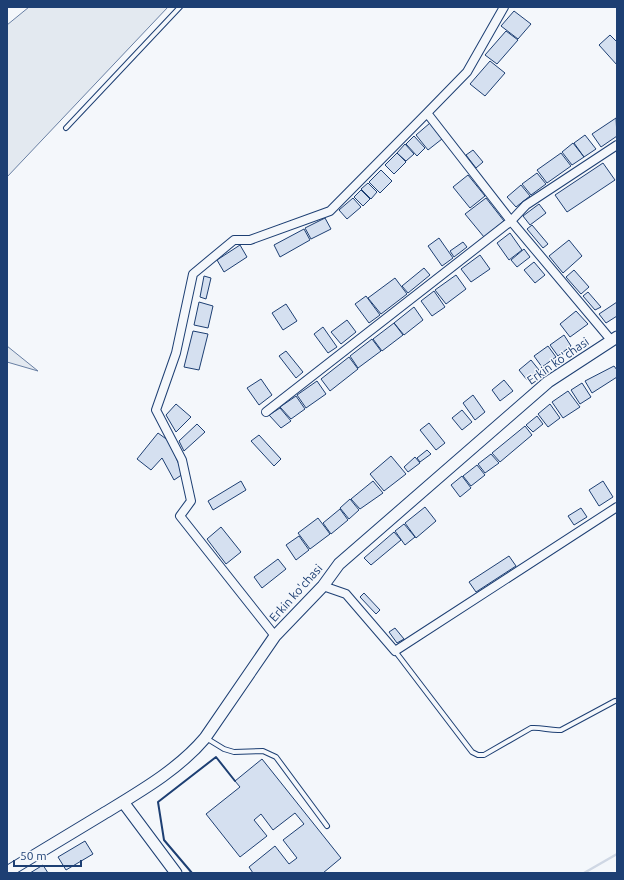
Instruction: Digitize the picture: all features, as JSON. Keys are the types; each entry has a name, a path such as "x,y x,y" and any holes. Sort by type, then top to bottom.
{"main road":[{"name":"Erkin ko'chasi","path":"7,872 123,802 179,764 193,752 205,738 275,636 323,586 339,564 548,382 614,339"},
{"path":"123,802 176,873"}],"street":[{"path":"275,636 180,516 191,501 182,460 156,410 176,353 193,274 234,240 250,240 330,211 467,72 504,7"},
{"path":"427,113 511,221 614,339"},
{"path":"266,412 511,221 526,205 617,145"},
{"path":"323,586 346,594 395,651 617,507"}],"lane":[{"path":"66,128 180,7"},
{"path":"395,651 472,752 478,755 484,755 531,728 538,727 553,731 561,730 615,701"},
{"path":"205,738 224,749 234,752 263,751 276,757 327,826"}],"shaded area":[{"path":"29,7 168,7 7,177 7,25"},
{"path":"7,346 38,371 7,362"}],"building":[{"path":"514,11 531,24 518,39 501,26"},
{"path":"506,31 518,40 497,64 485,55"},
{"path":"610,35 617,42 617,65 599,45"},
{"path":"490,61 505,73 485,96 470,84"},
{"path":"616,118 617,136 601,147 592,134"},
{"path":"430,123 442,139 428,150 416,135"},
{"path":"585,135 596,149 584,157 574,143"},
{"path":"414,136 425,148 417,156 406,144"},
{"path":"573,143 584,157 572,165 562,152"},
{"path":"405,144 414,154 406,161 397,153"},
{"path":"473,150 483,162 476,168 466,155"},
{"path":"397,153 406,162 394,174 385,165"},
{"path":"561,153 571,166 547,183 537,170"},
{"path":"603,163 615,180 567,212 555,195"},
{"path":"381,170 392,181 380,193 369,182"},
{"path":"537,173 546,184 531,195 522,184"},
{"path":"468,175 485,196 470,208 453,187"},
{"path":"368,183 377,192 371,199 361,189"},
{"path":"521,185 530,196 516,207 507,197"},
{"path":"361,190 370,199 363,206 354,197"},
{"path":"353,198 361,207 347,219 339,210"},
{"path":"486,198 504,221 484,237 465,214"},
{"path":"539,204 546,213 530,225 523,216"},
{"path":"325,218 331,229 311,239 305,228"},
{"path":"532,225 548,244 543,248 527,229"},
{"path":"304,229 310,240 280,257 274,245"},
{"path":"510,233 522,250 509,260 497,243"},
{"path":"439,238 453,258 442,266 428,246"},
{"path":"569,240 582,256 563,273 549,256"},
{"path":"463,242 467,247 454,257 450,251"},
{"path":"240,245 247,257 224,272 217,260"},
{"path":"524,249 530,257 517,267 511,260"},
{"path":"480,255 490,269 471,282 461,269"},
{"path":"534,262 545,275 535,283 524,270"},
{"path":"424,268 430,275 408,293 402,286"},
{"path":"574,270 589,287 581,294 566,277"},
{"path":"456,275 466,289 446,304 435,290"},
{"path":"204,276 211,278 206,299 200,297"},
{"path":"395,278 407,294 381,314 368,298"},
{"path":"434,291 445,307 432,316 421,301"},
{"path":"588,292 601,307 595,310 583,296"},
{"path":"366,296 380,315 369,323 355,304"},
{"path":"199,302 213,306 208,328 194,325"},
{"path":"617,302 617,316 606,323 599,314"},
{"path":"286,304 297,321 283,330 272,313"},
{"path":"414,307 423,320 404,335 394,323"},
{"path":"576,311 588,324 570,337 560,324"},
{"path":"347,320 356,332 341,344 331,332"},
{"path":"394,323 403,335 382,351 373,339"},
{"path":"323,327 337,347 328,353 314,334"},
{"path":"193,331 208,334 199,370 184,367"},
{"path":"564,335 571,346 558,356 550,345"},
{"path":"372,339 381,351 358,368 350,356"},
{"path":"548,346 556,357 542,367 534,356"},
{"path":"286,351 303,372 296,378 279,356"},
{"path":"349,357 358,369 330,391 321,379"},
{"path":"531,360 539,370 527,380 519,370"},
{"path":"614,366 617,370 617,377 592,393 585,381"},
{"path":"261,379 272,395 259,405 247,388"},
{"path":"504,380 513,391 500,401 492,390"},
{"path":"317,381 326,394 306,408 297,395"},
{"path":"582,383 591,397 580,404 571,390"},
{"path":"568,391 580,407 563,418 552,402"},
{"path":"473,395 485,412 475,420 463,403"},
{"path":"296,396 305,409 291,419 280,407"},
{"path":"176,404 191,417 176,432 166,415"},
{"path":"550,404 560,418 548,427 538,414"},
{"path":"280,408 291,421 281,428 269,415"},
{"path":"462,410 472,422 462,430 452,418"},
{"path":"537,416 543,424 533,432 526,425"},
{"path":"429,423 445,443 436,450 420,430"},
{"path":"197,424 205,432 184,451 179,441"},
{"path":"525,426 532,435 500,462 492,453"},
{"path":"158,433 169,441 183,474 174,480 162,458 151,470 137,459"},
{"path":"259,435 281,459 274,466 251,441"},
{"path":"427,450 431,454 420,462 417,458"},
{"path":"491,454 499,463 485,473 478,464"},
{"path":"391,456 406,474 384,491 370,474"},
{"path":"415,457 420,463 408,472 404,467"},
{"path":"477,465 485,475 471,486 463,476"},
{"path":"462,476 471,488 460,497 451,485"},
{"path":"241,481 246,490 213,510 208,501"},
{"path":"373,481 383,493 360,509 351,499"},
{"path":"603,481 613,497 599,506 589,490"},
{"path":"350,499 359,510 349,519 340,508"},
{"path":"425,507 436,521 416,538 405,523"},
{"path":"581,508 587,517 574,525 568,516"},
{"path":"340,509 348,520 331,534 323,523"},
{"path":"318,518 330,534 310,549 298,533"},
{"path":"404,524 415,537 405,545 395,531"},
{"path":"221,527 241,552 226,564 207,539"},
{"path":"394,532 401,540 371,565 364,558"},
{"path":"299,536 309,550 296,560 286,545"},
{"path":"509,556 516,566 476,592 469,582"},
{"path":"278,559 286,569 262,588 254,577"},
{"path":"364,593 380,610 376,614 360,597"},
{"path":"395,628 404,639 397,643 389,632"},
{"path":"262,759 341,858 323,873 253,873 249,867 275,846 289,864 297,858 283,840 304,824 295,813 273,830 261,814 254,820 267,836 240,857 206,814 240,787 235,781"},
{"path":"85,841 93,854 66,870 58,857"},
{"path":"43,865 48,873 30,873"}],"waterway":[{"path":"584,873 617,854"}],"wall":[{"path":"192,873 164,840 158,802 216,757 235,781"}]}
